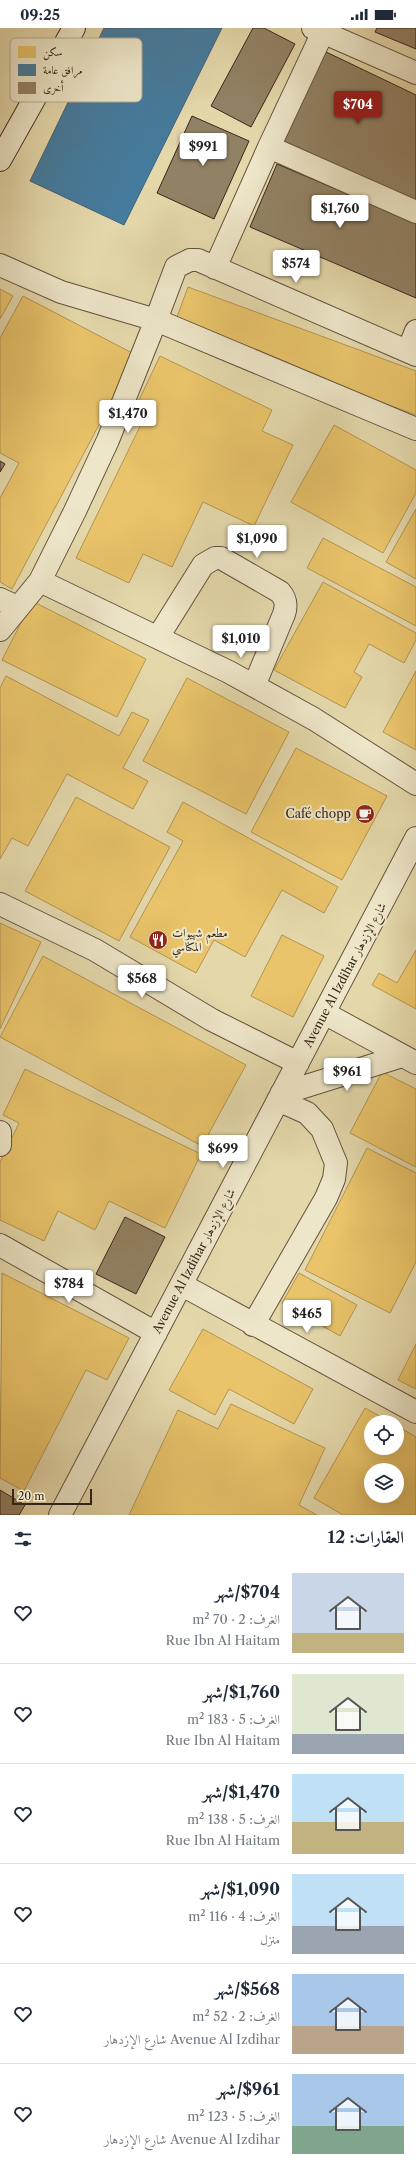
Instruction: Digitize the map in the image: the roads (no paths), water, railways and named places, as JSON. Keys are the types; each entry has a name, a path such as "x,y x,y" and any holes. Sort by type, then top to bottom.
{"street":[{"path":"68,38 74,28"},
{"path":"215,268 318,30 350,35 416,73"},
{"path":"0,160 33,102"},
{"path":"269,146 416,212"},
{"path":"0,630 8,603 40,581 91,477 156,320 176,267 190,260 198,260 412,353 416,331"},
{"path":"0,265 61,292 156,320 416,429"},
{"path":"158,637 203,565 215,558 221,558 280,592 285,597 286,606 284,614 254,686"},
{"path":"40,581 158,637 254,686 314,719 416,784"},
{"name":"Avenue Al Izdihar شارع الإزدهار","path":"60,1515 298,1063 326,1014 416,838"},
{"path":"0,904 88,946 212,1020 298,1063"},
{"path":"326,1014 409,1060"},
{"path":"280,1097 409,1060"},
{"path":"253,1326 326,1198 334,1180 336,1163 322,1129 307,1113 280,1097"},
{"path":"0,1132 0,1145"},
{"path":"0,1245 156,1333"},
{"path":"182,1285 253,1326 416,1412"}],"place":[{"name":"Café chopp","path":"365,814"},
{"name":"مطعم شهيوات المكناسي","path":"158,940"}]}
